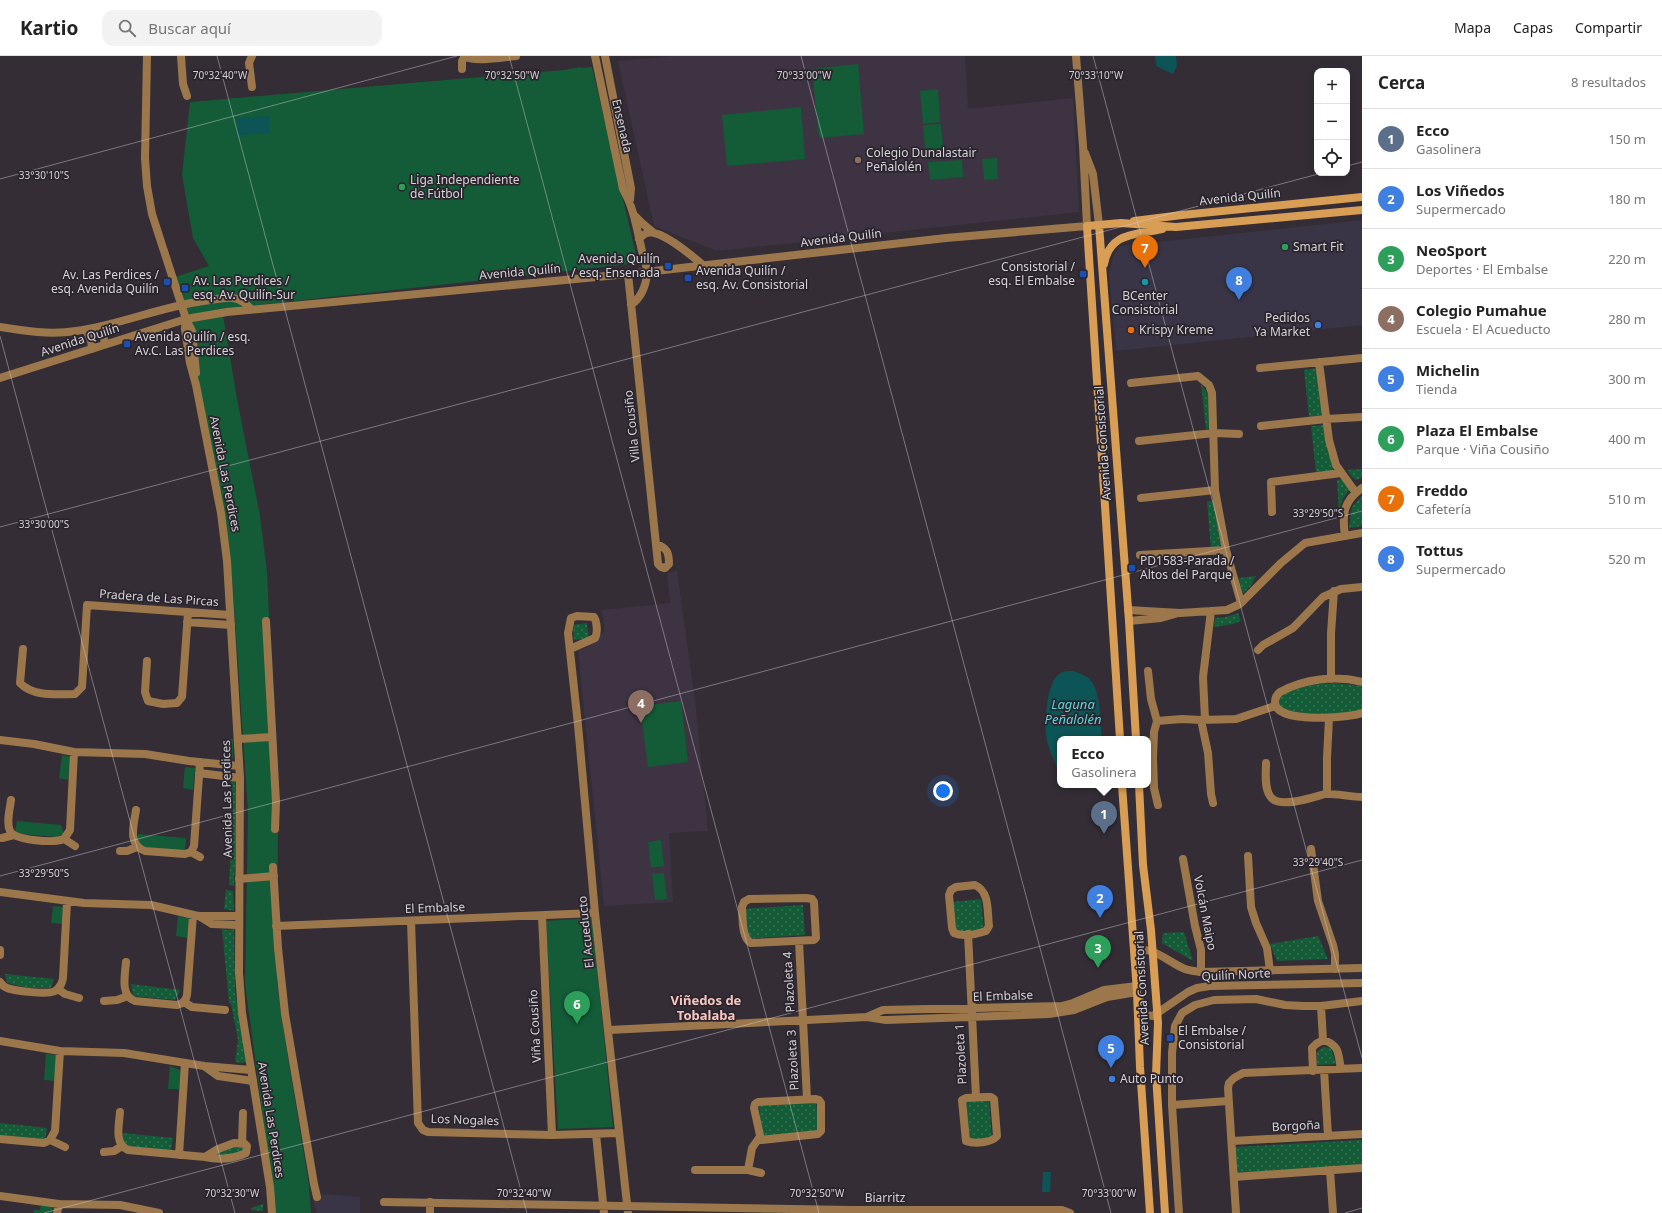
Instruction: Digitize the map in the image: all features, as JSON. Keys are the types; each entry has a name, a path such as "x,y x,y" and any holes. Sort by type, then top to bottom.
{"main road":[{"name":"Avenida Quilín","path":"1087,226 1362,197"},
{"name":"Avenida Quilín","path":"1121,223 1176,226 1362,210"},
{"name":"Avenida Consistorial","path":"1099,225 1129,620 1136,736"},
{"name":"Avenida Consistorial","path":"1087,226 1120,736"},
{"path":"1102,272 1106,254 1109,248 1117,240 1128,236 1176,226"},
{"path":"1098,386 1104,388 1111,386"},
{"path":"1100,428 1107,424 1114,427"},
{"path":"1119,725 1122,721 1127,719 1132,721 1135,725"},
{"name":"Avenida Consistorial","path":"1122,788 1137,989 1140,1067 1150,1213"},
{"name":"Avenida Consistorial","path":"1139,788 1144,865 1153,952 1157,1014 1158,1032 1156,1075 1165,1213"}],"street":[{"name":"Avenida Las Perdices","path":"148,56 145,158 147,186 152,214 186,319 191,327 193,335 196,385 221,513 227,561 240,778 238,926 240,993 270,1187 272,1213"},
{"path":"181,56 183,84 187,96"},
{"path":"252,56 249,63 252,87"},
{"path":"462,69 462,62 465,56 470,59 512,56"},
{"name":"Ensenada","path":"595,56 623,188 630,200 647,271"},
{"name":"Ensenada","path":"605,56 631,188 630,200"},
{"name":"Avenida Consistorial","path":"1076,56 1087,226"},
{"path":"604,103 614,102"},
{"name":"Avenida Consistorial","path":"1083,146 1093,174 1099,225"},
{"path":"634,215 655,233 676,244 703,265"},
{"name":"Avenida Quilín","path":"0,378 186,319 219,313 628,274 946,238 1087,226"},
{"path":"639,239 645,234 655,233"},
{"path":"632,305 643,293 647,271"},
{"name":"Villa Cousiño","path":"628,274 656,544"},
{"path":"0,327 51,333 86,330 181,304 233,298 246,304 251,309"},
{"path":"103,326 103,337 106,344"},
{"path":"86,330 91,340 92,349"},
{"path":"1260,368 1362,358"},
{"path":"1319,362 1326,419 1334,459 1341,473 1359,491 1347,504 1343,519 1344,536"},
{"path":"1131,383 1198,376 1209,386 1212,393 1216,490 1226,550 1241,603"},
{"path":"1261,426 1326,419 1362,417"},
{"path":"1139,440 1214,433 1239,434"},
{"path":"1272,512 1271,482 1341,473"},
{"path":"1141,498 1216,490"},
{"path":"1128,610 1180,613 1227,610 1241,603 1305,543 1362,533"},
{"path":"1140,555 1226,550"},
{"path":"1258,650 1267,642 1293,628 1319,600 1334,592 1350,587 1362,587"},
{"path":"1331,678 1331,638 1334,592"},
{"name":"Pradera de Las Pircas","path":"23,648 20,683 26,689 52,694 75,694 82,687 87,605 230,614"},
{"path":"1212,611 1203,677 1203,720 1213,803"},
{"path":"147,660 145,692 148,701 164,704 177,703 182,697 188,612"},
{"path":"1129,620 1161,618 1180,613"},
{"name":"El Acueducto","path":"570,649 595,638 597,627 594,617 577,616 572,618 568,633 595,913 609,1030 627,1209"},
{"path":"266,621 276,802 275,829"},
{"name":"Pradera de Las Pircas","path":"187,622 231,625"},
{"path":"1148,671 1151,699 1157,721 1154,732 1153,762 1154,788 1158,805"},
{"path":"1275,706 1276,695 1284,690 1308,682 1331,678 1362,682"},
{"path":"1157,721 1182,719 1236,719 1275,706"},
{"path":"1275,706 1279,710 1304,717 1329,718 1362,713"},
{"path":"1327,794 1326,764 1329,718"},
{"path":"238,739 272,737"},
{"path":"0,740 34,744 74,752 145,754 239,766"},
{"path":"2,838 14,835 22,838 55,841 64,839 70,830 74,752"},
{"path":"136,810 133,836 137,847 145,851 185,854 191,852 194,846 200,762"},
{"path":"1266,763 1268,790 1270,797 1274,800 1282,802 1300,801 1327,794 1362,797"},
{"path":"199,773 240,778"},
{"path":"10,800 9,827 14,835"},
{"path":"64,839 75,846"},
{"path":"120,851 127,851 137,847"},
{"path":"1311,849 1318,902 1335,954 1335,969"},
{"path":"191,852 200,857"},
{"path":"1248,856 1252,907 1256,923 1267,948 1270,971"},
{"name":"Volcán Maipo","path":"1183,859 1195,926 1201,950 1201,972"},
{"path":"273,866 276,926 285,1014 317,1197"},
{"path":"239,879 274,876"},
{"path":"975,885 982,888 986,895 989,926 982,932 968,934 954,933 949,895 951,890 956,887 975,885"},
{"path":"0,892 67,902 151,905 195,916 212,924 238,926"},
{"path":"749,899 812,899 814,902 816,938 811,941 799,941 751,944 746,940 744,935 742,907 744,902 749,899"},
{"path":"1,984 10,989 49,993 58,989 63,978 67,902"},
{"name":"El Embalse","path":"276,926 411,922 595,913"},
{"path":"195,916 239,916"},
{"path":"126,962 125,990 128,996 135,1001 177,1005 184,1002 187,995 195,916"},
{"name":"Viña Cousiño","path":"542,916 552,1135"},
{"name":"Los Nogales","path":"411,922 418,1123 423,1130 428,1132 552,1135 619,1133"},
{"name":"Plazoleta 1","path":"968,934 976,1097"},
{"name":"Plazoleta 4","path":"799,941 803,1020"},
{"name":"Quilín Norte","path":"1134,952 1142,949 1153,952 1184,969 1201,972 1362,968"},
{"path":"0,950 0,955"},
{"name":"Quilín Norte","path":"1157,1014 1180,997 1197,988 1210,986 1362,983"},
{"path":"58,989 66,994 79,998"},
{"path":"1137,989 1142,1013 1149,1016 1157,1014"},
{"name":"El Embalse","path":"609,1030 867,1018 883,1010 972,1013 1062,1006 1104,990 1137,989"},
{"path":"104,1001 117,1000 128,996"},
{"path":"1179,1213 1172,1105 1172,1053 1175,1026 1182,1013 1195,1006 1214,1000 1256,999 1286,1005 1321,1006 1362,1001"},
{"path":"184,1002 192,1007 225,1010"},
{"path":"1321,1006 1323,1040"},
{"name":"Plazoleta 3","path":"803,1020 807,1099"},
{"path":"1313,1071 1312,1048 1323,1040 1332,1042 1336,1046 1341,1069"},
{"path":"0,1042 60,1051 124,1054 204,1066 251,1070"},
{"path":"50,1140 55,1131 60,1051"},
{"path":"179,1155 185,1063"},
{"path":"204,1066 218,1076 253,1081"},
{"path":"1236,1213 1228,1101 1229,1083 1243,1073 1362,1068"},
{"path":"1324,1070 1328,1136"},
{"path":"976,1097 991,1097 994,1099 997,1136 995,1139 988,1141 966,1141 962,1100 976,1097"},
{"path":"748,1170 752,1148 759,1138 754,1108 755,1104 758,1102 807,1099 816,1099 821,1103 821,1131 818,1134 766,1141 759,1138"},
{"path":"1172,1105 1228,1101"},
{"path":"120,1112 118,1138 122,1146 132,1151 205,1157 216,1160 226,1159 246,1153 247,1146 234,1143 218,1149 205,1157"},
{"path":"242,1144 243,1113"},
{"path":"596,1134 603,1210"},
{"name":"Borgoña","path":"1232,1141 1362,1134"},
{"path":"0,1139 40,1143 50,1140 65,1147"},
{"path":"104,1152 114,1151 122,1146"},
{"path":"1234,1178 1362,1168"},
{"path":"695,1170 748,1170 761,1173"},
{"path":"1330,1170 1333,1213"},
{"path":"0,1196 59,1204 120,1205 159,1213"},
{"name":"Biarritz","path":"384,1202 536,1204 603,1210 1062,1210 1070,1213"},
{"path":"430,1202 430,1213"},
{"path":"57,1213 59,1204"},
{"path":"536,1204 536,1213"}],"shaded area":[{"name":"Colegio Dunalastair Peñalolén","path":"673,56 965,56 968,109 1073,98 1079,212 717,251 654,226 618,61"},
{"path":"1362,220 1362,325 1116,351 1109,275 1113,257 1120,246"},
{"path":"677,571 695,700 708,831 669,833 673,902 604,906 578,650 586,648 605,631 602,610 670,603 667,573"},
{"path":"323,1194 360,1197 360,1213 317,1213 313,1201"}],"green space":[{"path":"858,64 864,134 819,138 812,69"},
{"name":"Liga Independiente de Fútbol","path":"580,67 592,67 638,263 222,309 237,399 260,516 267,572 278,811 277,981 281,1015 309,1185 311,1213 276,1213 245,984 248,811 232,575 175,277 209,266 193,238 182,175 190,102 564,70"},
{"path":"938,89 940,122 923,124 920,91"},
{"path":"801,107 805,159 727,166 722,115"},
{"path":"941,124 944,157 926,158 923,125"},
{"path":"997,158 998,179 984,180 982,159"},
{"path":"962,160 963,177 930,180 928,162"},
{"path":"1317,368 1323,414 1320,416 1309,417 1304,370"},
{"path":"1201,384 1208,394 1212,428 1206,429"},
{"path":"1324,425 1334,468 1332,471 1316,473 1311,426"},
{"path":"1362,469 1362,478 1356,480 1347,470"},
{"path":"1343,479 1350,489 1342,500 1339,513 1337,480"},
{"path":"1362,496 1362,526 1349,528 1352,507"},
{"path":"1207,501 1215,501 1223,545 1221,548 1211,549"},
{"path":"1256,576 1250,587 1241,595 1239,578"},
{"path":"1238,613 1241,621 1214,627 1215,618 1226,617"},
{"path":"587,623 589,638 574,640 573,625"},
{"path":"1334,683 1362,686 1362,709 1342,714 1322,715 1301,713 1281,708 1278,699 1288,691 1303,686"},
{"path":"681,701 688,762 648,767 640,706"},
{"path":"229,739 233,739 233,757 231,761"},
{"path":"62,755 70,757 68,780 59,778"},
{"path":"185,767 195,768 193,790 183,788"},
{"path":"231,779 235,779 237,802 234,886 229,885 233,818"},
{"path":"17,821 61,825 64,834 57,837 20,834 15,831"},
{"path":"138,834 186,838 185,851 143,847 138,843"},
{"path":"661,840 664,866 651,868 648,842"},
{"path":"664,873 667,899 655,900 652,874"},
{"path":"226,890 233,891 234,911 224,909"},
{"path":"981,899 984,931 955,933 952,902"},
{"path":"803,905 805,935 744,939 742,909"},
{"path":"53,906 63,907 62,924 51,923"},
{"path":"178,916 189,918 187,938 176,936"},
{"path":"592,918 613,1127 558,1129 546,921"},
{"path":"222,928 226,930 234,929 235,991 246,1061 244,1063 235,1062 238,1040 231,1004 229,1003"},
{"path":"1184,932 1193,961 1162,943 1163,933"},
{"path":"1318,936 1328,959 1277,961 1270,944"},
{"path":"5,974 54,979 51,988 29,988 7,983"},
{"path":"131,984 180,990 175,1000 133,996"},
{"path":"1323,1047 1331,1048 1336,1064 1317,1065 1317,1052"},
{"path":"46,1054 57,1055 55,1081 44,1080"},
{"path":"170,1066 182,1071 179,1089 168,1089"},
{"path":"989,1100 992,1139 967,1141 964,1102"},
{"path":"816,1101 819,1135 762,1140 759,1106"},
{"path":"0,1123 47,1128 45,1141 0,1136"},
{"path":"122,1133 173,1138 171,1151 130,1147 124,1144"},
{"path":"1362,1140 1362,1165 1236,1173 1234,1147"},
{"path":"241,1145 244,1148 244,1152 217,1157 215,1153 226,1147"},
{"path":"41,1204 53,1206 52,1213 33,1213 34,1210 40,1210"},
{"path":"263,1204 263,1211 251,1210 251,1208"}],"water":[{"path":"1155,56 1176,56 1177,66 1173,74 1156,66"},
{"path":"269,116 270,133 238,135 237,118"},
{"name":"Laguna Peñalolén","path":"1067,671 1073,671 1083,675 1092,682 1095,687 1099,701 1102,736 1057,736 1057,767 1051,754 1046,734 1048,696 1054,680 1058,675"},
{"path":"1043,1172 1051,1172 1050,1192 1042,1192"}],"place":[{"name":"Colegio Dunalastair Peñalolén","path":"858,160"},
{"name":"Liga Independiente de Fútbol","path":"402,187"},
{"name":"Smart Fit","path":"1285,247"},
{"name":"Avenida Quilín / esq. Ensenada","path":"668,266"},
{"name":"Freddo","path":"1145,268"},
{"name":"Consistorial / esq. El Embalse","path":"1083,274"},
{"name":"Avenida Quilín / esq. Av. Consistorial","path":"688,278"},
{"name":"Av. Las Perdices / esq. Avenida Quilín","path":"167,282"},
{"name":"BCenter Consistorial","path":"1145,282"},
{"name":"Av. Las Perdices / esq. Av. Quilín-Sur","path":"185,288"},
{"name":"Tottus","path":"1239,300"},
{"name":"Pedidos Ya Market","path":"1318,325"},
{"name":"Krispy Kreme","path":"1131,330"},
{"name":"Avenida Quilín / esq. Av.C. Las Perdices","path":"127,344"},
{"name":"PD1583-Parada / Altos del Parque","path":"1132,568"},
{"name":"Colegio Pumahue","path":"641,723"},
{"name":"Ecco","path":"1104,834"},
{"name":"Los Viñedos","path":"1100,918"},
{"name":"NeoSport","path":"1098,968"},
{"name":"Plaza El Embalse","path":"577,1024"},
{"name":"El Embalse / Consistorial","path":"1170,1038"},
{"name":"Michelin","path":"1111,1068"},
{"name":"Auto Punto","path":"1112,1079"}],"district":[{"name":"Viñedos de Tobalaba","path":"706,1008"}]}
